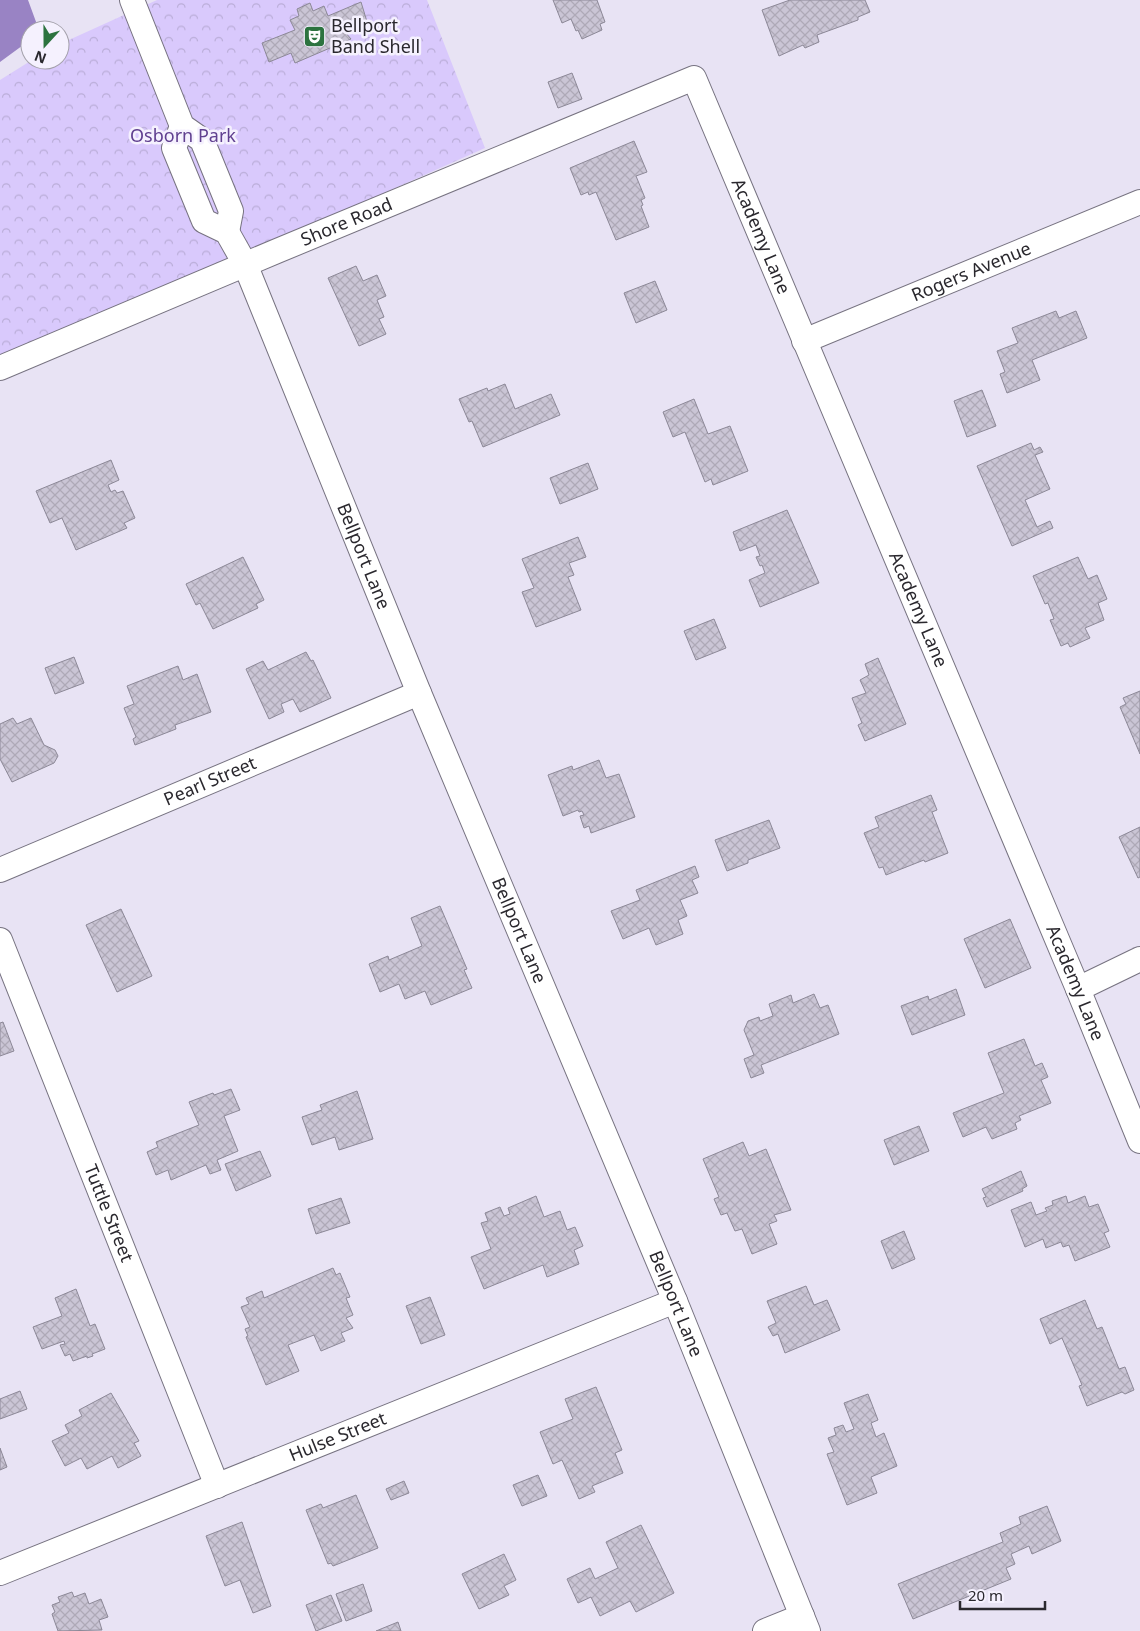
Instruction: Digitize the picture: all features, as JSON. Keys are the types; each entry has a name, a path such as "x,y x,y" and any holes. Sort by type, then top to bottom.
{"street":[{"name":"Bellport Lane","path":"132,0 182,126 174,148 204,221 227,232 245,264 419,693 675,1301 805,1623"},
{"name":"Shore Road","path":"0,368 694,78"},
{"name":"Academy Lane","path":"694,78 1078,989 1140,1141"},
{"name":"Rogers Avenue","path":"804,341 1140,202"},
{"name":"Pearl Street","path":"0,870 419,693"},
{"name":"Tuttle Street","path":"0,940 217,1486"},
{"path":"1078,989 1140,959"},
{"name":"Hulse Street","path":"0,1573 675,1301"},
{"path":"765,1631 805,1623"}],"green space":[{"name":"Osborn Park","path":"157,0 427,0 485,148 0,364 0,80 20,68 20,70 70,70 70,39"}],"shaded area":[{"path":"0,0 28,0 35,20 20,20 20,47 0,62"}],"building":[{"path":"553,0 597,0 605,22 600,24 602,30 582,39 571,19 562,23"},
{"path":"790,0 865,0 870,12 858,17 858,20 817,35 819,42 805,48 803,45 779,56 762,10"},
{"name":"Bellport Band Shell","path":"361,2 368,25 345,32 351,39 295,63 291,53 269,62 262,43 295,30 290,20 299,16 297,9 310,3 313,11 324,6 328,16"},
{"path":"572,73 582,99 558,108 548,82"},
{"path":"634,141 647,172 636,176 645,198 641,200 643,205 641,206 649,227 616,240 596,192 589,195 588,192 581,195 570,168"},
{"path":"356,266 363,281 377,275 386,296 377,300 384,317 379,319 386,334 359,346 328,278"},
{"path":"655,281 667,310 636,323 624,293"},
{"path":"1056,311 1059,318 1076,311 1087,338 1032,360 1040,380 1007,393 1000,374 1005,372 997,351 1018,343 1012,328"},
{"path":"505,384 515,409 551,394 560,415 483,447 472,421 469,422 459,399 487,388 488,391"},
{"path":"982,390 996,426 967,437 954,401"},
{"path":"694,399 708,434 730,426 748,471 713,485 711,479 705,482 685,432 673,437 663,412"},
{"path":"1031,443 1034,450 1040,447 1043,452 1035,455 1050,489 1025,500 1037,527 1050,521 1053,528 1012,546 977,466"},
{"path":"111,460 119,480 108,485 111,492 115,490 117,493 123,491 135,518 124,523 127,528 76,550 62,518 50,523 36,491"},
{"path":"588,463 598,489 560,504 550,478"},
{"path":"787,510 819,583 760,607 749,580 765,573 756,557 760,556 756,545 740,551 733,532"},
{"path":"578,537 586,557 569,563 574,575 568,577 581,610 536,627 522,592 534,588 522,559"},
{"path":"243,557 264,600 256,604 258,608 213,629 200,603 196,605 186,584"},
{"path":"1078,557 1088,579 1097,575 1107,599 1098,603 1104,620 1085,628 1090,638 1070,647 1068,643 1061,646 1050,620 1054,619 1048,603 1045,604 1033,576"},
{"path":"714,619 726,648 696,660 684,631"},
{"path":"306,652 311,661 313,660 331,698 300,712 293,699 281,704 284,712 269,719 246,669 263,661 268,670"},
{"path":"74,657 84,683 55,694 45,668"},
{"path":"878,658 906,724 865,741 858,725 862,723 852,698 866,693 860,680 869,675 865,664"},
{"path":"178,666 183,680 197,674 211,712 175,725 176,729 135,745 133,739 136,737 124,708 134,704 127,686"},
{"path":"1140,691 1140,754 1120,707 1126,704 1123,698"},
{"path":"13,718 17,724 31,718 44,745 55,750 58,756 54,763 12,782 0,759 0,724"},
{"path":"599,760 606,778 619,774 635,817 591,833 589,826 584,828 580,816 584,815 582,811 579,812 578,810 563,816 548,775 572,766 573,770"},
{"path":"931,795 937,810 932,812 948,853 886,875 883,867 879,868 864,833 879,827 875,817"},
{"path":"769,820 780,848 748,860 748,863 727,871 715,840"},
{"path":"1140,827 1140,877 1138,878 1119,837"},
{"path":"695,866 699,877 692,880 698,893 680,900 687,916 678,920 683,934 656,945 649,928 623,939 611,911 640,900 636,890"},
{"path":"440,906 467,969 464,970 472,988 431,1005 425,991 405,999 399,984 380,992 369,964 388,956 389,960 422,946 411,918"},
{"path":"121,909 152,976 117,992 86,925"},
{"path":"1010,919 1031,968 985,988 964,939"},
{"path":"956,989 965,1015 912,1035 901,1006 928,996 929,1000"},
{"path":"814,994 820,1008 828,1005 839,1034 761,1065 764,1073 751,1078 744,1059 754,1055 744,1030 748,1021 759,1017 760,1021 773,1016 769,1004 791,995 793,1003"},
{"path":"3,1022 14,1051 0,1056 0,1023"},
{"path":"1024,1039 1035,1066 1042,1063 1048,1077 1041,1080 1051,1103 1019,1116 1021,1120 1015,1123 1017,1129 992,1139 986,1127 963,1137 953,1113 1004,1093 988,1053"},
{"path":"231,1089 240,1110 224,1116 238,1151 217,1160 221,1170 210,1174 206,1165 171,1180 168,1170 156,1175 147,1152 158,1147 156,1142 199,1125 189,1102 213,1093 214,1095"},
{"path":"357,1091 373,1139 339,1150 335,1137 312,1145 302,1117 322,1110 320,1105"},
{"path":"919,1126 929,1151 894,1165 884,1140"},
{"path":"743,1142 749,1156 766,1149 791,1210 774,1215 777,1221 769,1224 777,1244 752,1254 742,1229 735,1231 727,1213 721,1215 714,1199 719,1197 703,1159"},
{"path":"260,1151 271,1176 236,1191 225,1164"},
{"path":"1021,1171 1027,1186 1022,1189 1023,1191 987,1207 983,1198 986,1197 982,1189"},
{"path":"536,1196 544,1217 560,1211 567,1230 575,1227 583,1246 574,1250 579,1264 547,1277 543,1265 484,1289 471,1257 491,1249 481,1223 488,1221 485,1213 500,1207 504,1216 510,1214 508,1208"},
{"path":"1066,1196 1068,1203 1085,1196 1089,1207 1098,1204 1109,1231 1104,1233 1110,1247 1075,1261 1069,1245 1063,1247 1061,1242 1046,1248 1043,1239 1025,1247 1011,1210 1031,1202 1036,1215 1047,1211 1045,1208 1053,1205 1052,1201"},
{"path":"341,1198 350,1223 316,1234 308,1209"},
{"path":"904,1231 915,1259 892,1269 881,1241"},
{"path":"333,1268 336,1275 340,1273 350,1297 346,1298 353,1315 346,1318 353,1328 341,1333 345,1341 321,1351 314,1335 288,1345 299,1371 266,1385 246,1337 248,1336 245,1329 250,1327 241,1307 249,1304 246,1298 262,1291 264,1298"},
{"path":"806,1286 814,1305 827,1300 840,1330 785,1353 778,1334 773,1336 768,1327 776,1323 767,1301"},
{"path":"76,1289 90,1326 95,1324 105,1349 92,1354 93,1356 73,1361 70,1354 65,1356 60,1345 65,1344 64,1341 42,1349 33,1327 62,1316 55,1298"},
{"path":"430,1297 445,1335 421,1344 406,1306"},
{"path":"1085,1300 1097,1329 1102,1327 1119,1369 1125,1367 1134,1390 1125,1394 1122,1392 1087,1406 1079,1386 1082,1385 1062,1338 1050,1344 1040,1319"},
{"path":"596,1387 622,1450 615,1453 623,1473 592,1486 595,1492 579,1499 562,1460 553,1464 540,1432 573,1419 565,1399"},
{"path":"20,1391 27,1409 0,1419 0,1399"},
{"path":"111,1393 139,1441 134,1443 141,1456 118,1468 112,1456 87,1469 81,1458 65,1466 52,1441 69,1433 65,1425 82,1416 79,1410"},
{"path":"868,1394 878,1420 871,1423 876,1437 884,1433 897,1466 871,1477 877,1493 847,1505 827,1454 834,1452 828,1438 836,1435 834,1428 843,1425 846,1432 854,1429 844,1403"},
{"path":"0,1448 7,1467 0,1470"},
{"path":"538,1475 547,1496 522,1506 513,1485"},
{"path":"404,1481 409,1493 391,1500 386,1489"},
{"path":"356,1495 378,1548 333,1566 331,1563 328,1564 306,1510 321,1504 323,1508"},
{"path":"1047,1506 1061,1541 1032,1554 1029,1546 1011,1554 1015,1564 1006,1568 1011,1579 913,1619 898,1584 1003,1542 1000,1533 1021,1524 1019,1517"},
{"path":"242,1522 271,1606 253,1613 240,1580 225,1586 206,1536"},
{"path":"641,1525 674,1593 636,1612 630,1601 600,1616 591,1597 578,1603 567,1579 590,1568 595,1579 618,1568 606,1542"},
{"path":"504,1554 516,1580 504,1586 509,1595 479,1609 462,1574"},
{"path":"363,1584 372,1611 346,1621 336,1594"},
{"path":"72,1592 74,1597 85,1593 89,1604 101,1599 108,1617 99,1620 102,1630 58,1631 52,1614 55,1612 52,1605 60,1602 58,1597"},
{"path":"331,1595 342,1621 316,1631 306,1605"},
{"path":"398,1622 401,1631 376,1631"}],"place":[{"name":"Bellport Band Shell","path":"315,36"}]}
